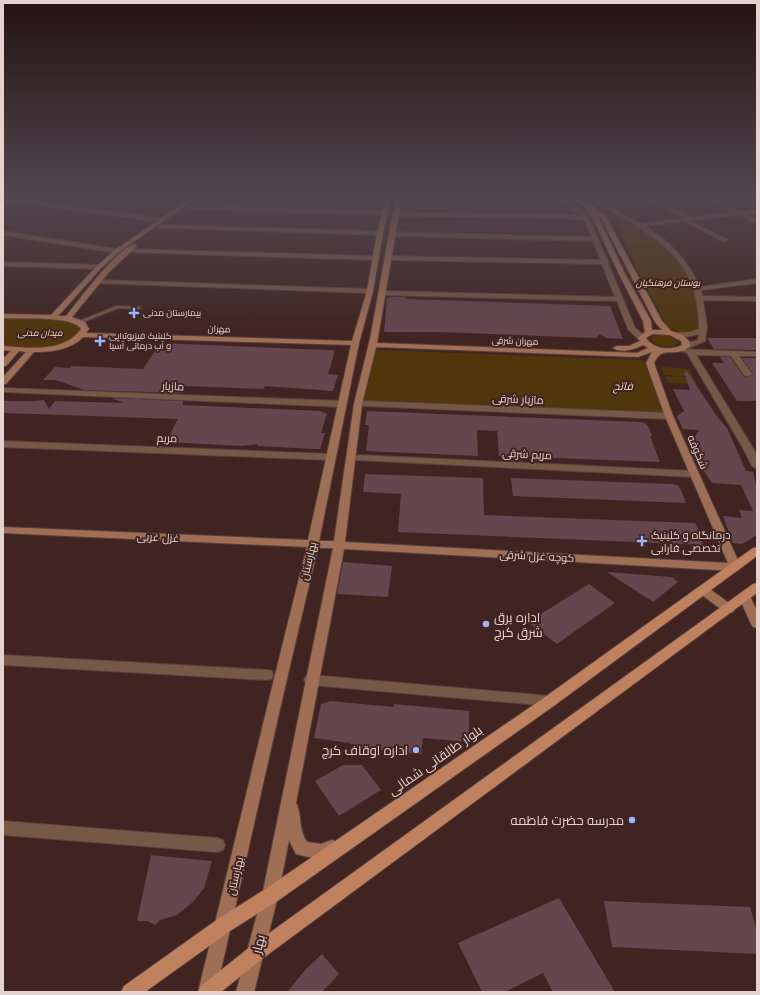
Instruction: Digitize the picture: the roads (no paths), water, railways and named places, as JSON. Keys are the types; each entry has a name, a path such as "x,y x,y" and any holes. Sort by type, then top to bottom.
{"main road":[{"path":"53,317 99,267 129,242"},
{"path":"68,318 97,282 127,251 139,242"},
{"name":"بهارستان","path":"224,925 280,676 312,544 355,343 370,291 378,242"},
{"path":"270,896 311,680 339,545 358,404 373,342 390,242"},
{"path":"607,242 647,321 645,338 658,349 678,350"},
{"path":"617,242 659,322 673,334 685,340 688,349"},
{"path":"3,316 68,318 79,322 85,329 82,335 74,341 62,346 32,350 3,348"},
{"name":"مهران شرقی","path":"373,342 630,348 645,338 673,334"},
{"name":"مهران","path":"82,335 355,343"},
{"name":"مهران شرقی","path":"373,342 638,355 658,349"},
{"path":"3,364 17,349"},
{"name":"شکوفه","path":"658,349 650,363 669,416 735,567"},
{"path":"3,382 32,350"},
{"name":"غزل غربی","path":"3,530 339,545"},
{"name":"کوچه غزل شرقی","path":"339,545 735,567"},
{"name":"بلوار طالقانی شمالی","path":"130,992 224,925 270,896 550,701 757,551"},
{"path":"207,992 256,953 757,587"},
{"path":"703,590 729,608"},
{"path":"745,597 757,624"},
{"path":"290,789 291,827 302,849 321,852 352,839"},
{"name":"بهار","path":"246,992 270,896"},
{"path":"207,992 224,925"}],"street":[{"path":"63,242 117,251"},
{"path":"597,242 632,329 645,338"},
{"path":"664,242 681,257 692,276 700,298 703,330 701,341 688,349"},
{"path":"127,251 376,258"},
{"path":"387,258 606,262"},
{"path":"3,264 99,267"},
{"path":"697,289 757,281"},
{"path":"97,282 370,291"},
{"path":"382,293 620,299"},
{"path":"700,298 757,298"},
{"path":"673,334 691,334 703,330"},
{"path":"688,349 752,448 757,466"},
{"path":"678,350 688,349 734,354 757,354"},
{"path":"734,354 748,374"},
{"name":"مازیار","path":"3,390 342,404"},
{"name":"مازیار شرقی","path":"366,404 669,416"},
{"name":"مریم","path":"3,444 331,457"},
{"name":"مریم شرقی","path":"359,458 694,474"},
{"path":"3,660 267,675"},
{"path":"311,680 550,701"},
{"path":"3,828 217,845"}],"lane":[{"path":"79,322 117,307 139,308"}],"place":[{"name":"بیمارستان مدنی","path":"134,313"},
{"name":"کلینیک فیزیوتراپی و آب درمانی آسیا","path":"100,341"},
{"name":"درمانگاه و کلینیک تخصصی فارابی","path":"642,541"},
{"name":"اداره برق شرق کرج","path":"486,624"},
{"name":"اداره اوقاف کرج","path":"416,750"},
{"name":"مدرسه حضرت فاطمه","path":"632,820"}],"park label":[{"name":"بوستان فرهنگیان","path":"668,283"},
{"name":"میدان مدنی","path":"40,333"},
{"name":"فاتح","path":"623,386"}]}
